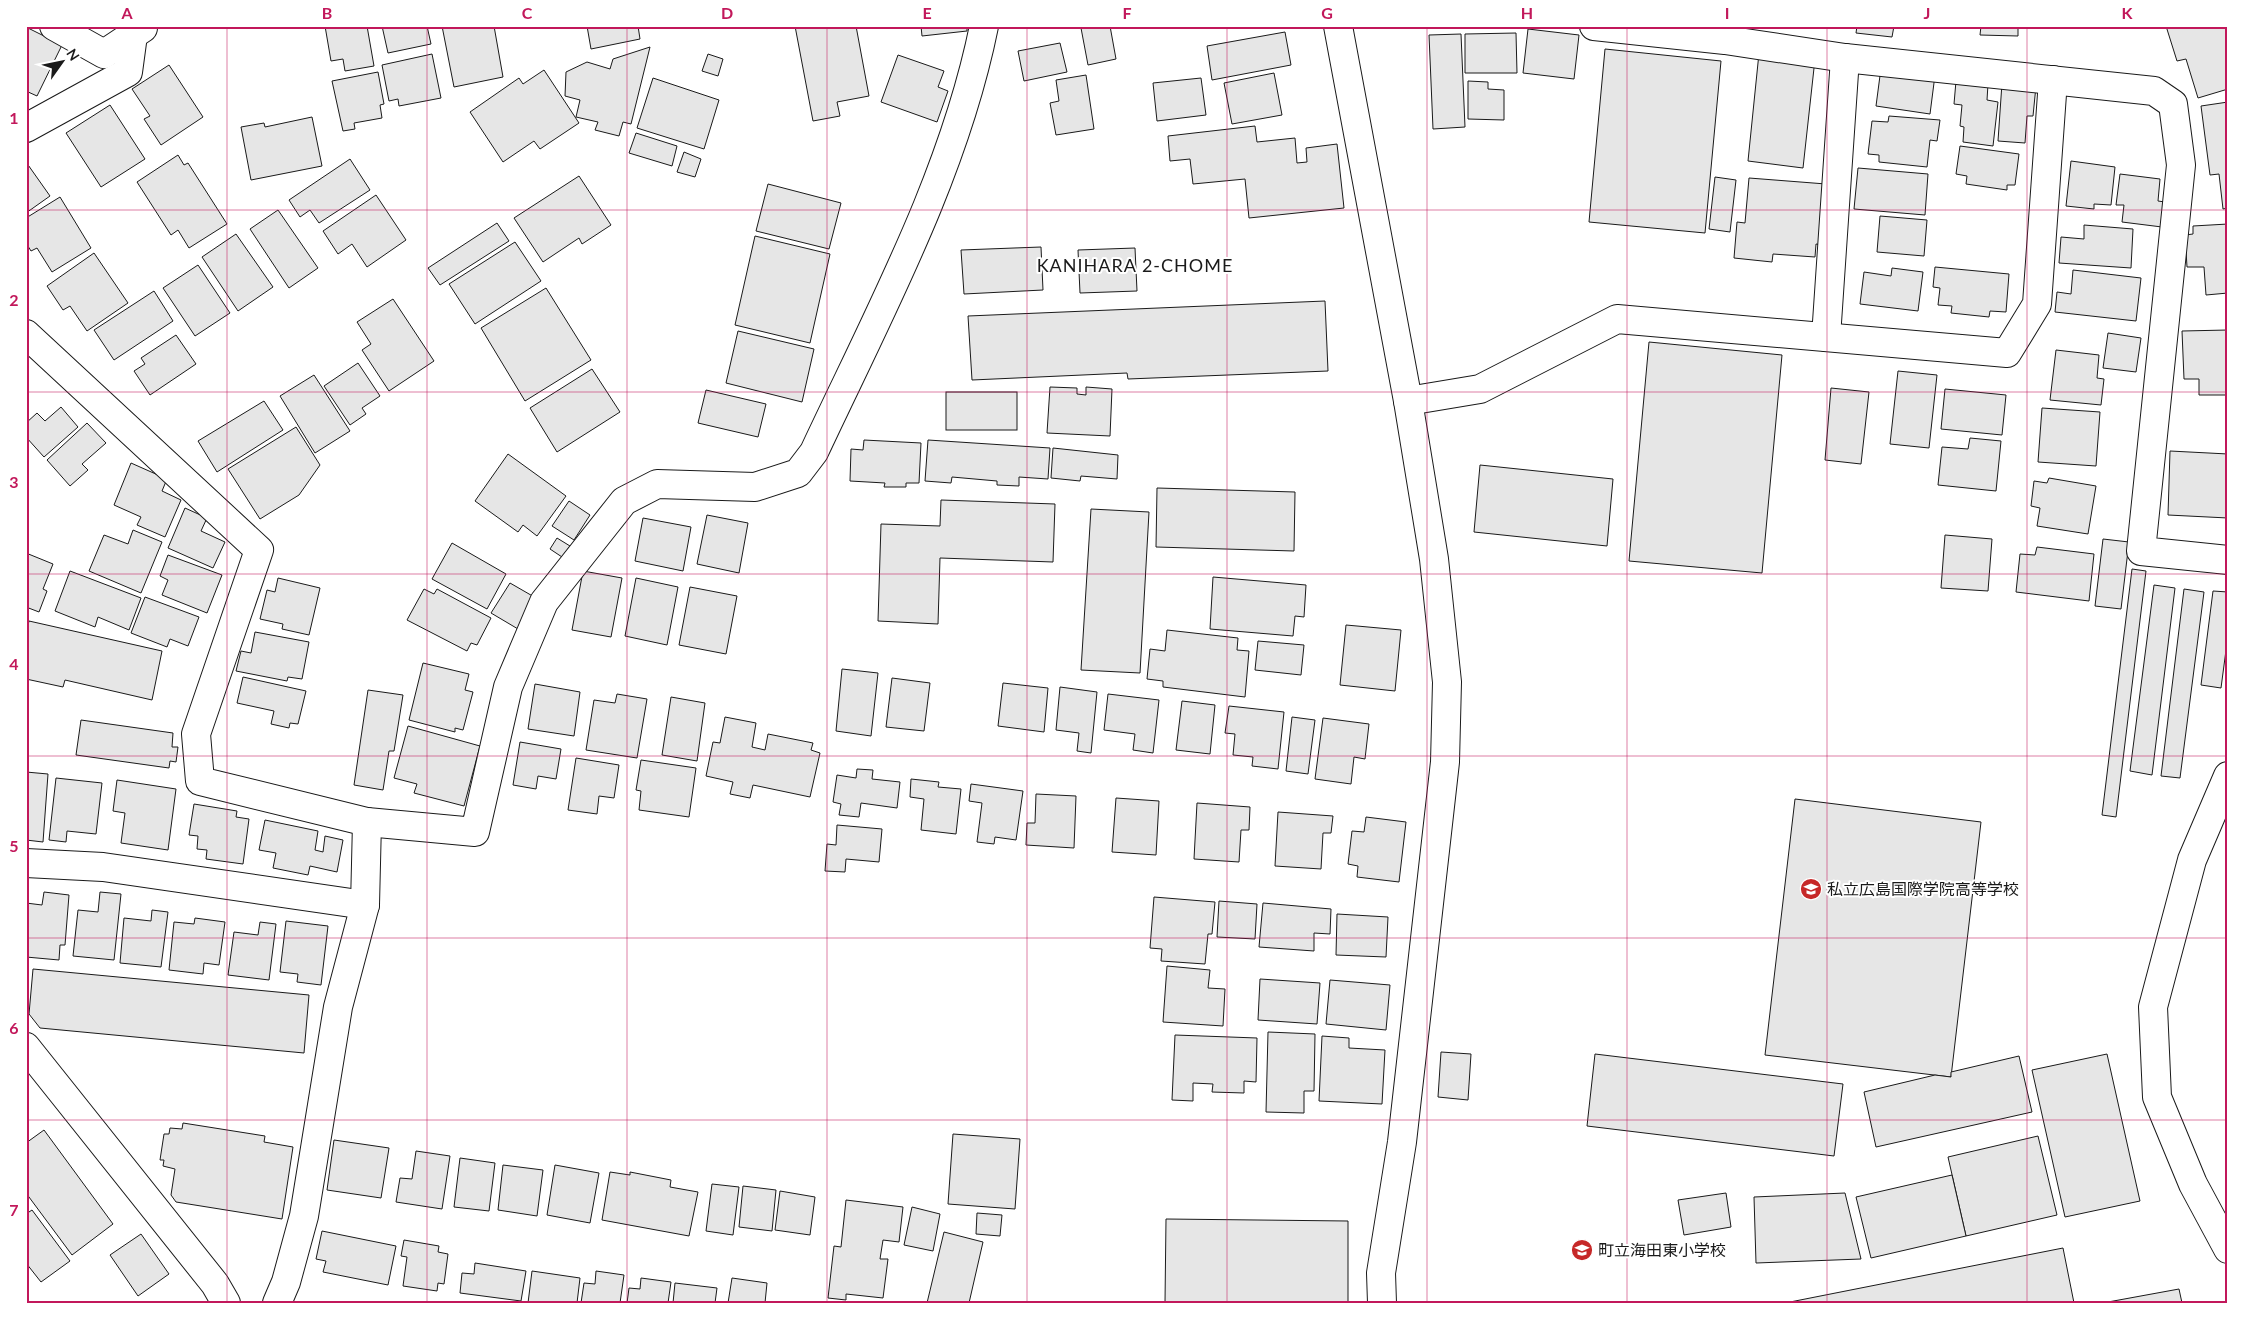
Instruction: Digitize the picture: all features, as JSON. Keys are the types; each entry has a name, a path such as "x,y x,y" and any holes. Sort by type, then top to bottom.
{"street":[{"path":"54,26 104,54 139,30"},
{"path":"26,334 259,550 196,734 200,781 367,822 476,832 508,687 544,602 624,501 657,484 755,487 798,473 814,452 924,216 976,63 984,26"},
{"path":"1338,26 1408,401 1434,559 1447,682 1444,772 1402,1142 1381,1273 1382,1303"},
{"path":"1594,26 1725,40 1845,58 2154,91 2173,104 2181,165 2141,551 2228,560"},
{"path":"26,128 128,72 139,30"},
{"path":"1826,337 1845,58"},
{"path":"1408,401 1480,389 1616,319 2007,353 2038,304 2053,80"},
{"path":"2228,776 2192,860 2153,1007 2157,1097 2193,1184 2228,1249"},
{"path":"277,1303 286,1282 304,1216 338,1007 365,905 367,822"},
{"path":"26,863 103,866 365,905"},
{"path":"26,1047 215,1284 226,1303"}],"building":[{"path":"325,26 367,26 374,66 345,71 343,59 331,61"},
{"path":"382,26 427,26 431,44 388,53"},
{"path":"442,26 494,26 503,77 454,87"},
{"path":"587,26 638,26 640,39 591,49"},
{"path":"795,26 856,26 869,96 837,102 840,116 813,121"},
{"path":"921,26 967,26 967,31 922,36"},
{"path":"1110,26 1116,59 1088,65 1081,28"},
{"path":"1857,26 1894,26 1892,37 1856,33"},
{"path":"1981,26 2018,26 2018,36 1980,35"},
{"path":"2166,26 2228,26 2228,89 2198,98 2186,59 2177,61"},
{"path":"26,27 62,45 37,96 26,91"},
{"path":"1528,29 1579,35 1574,79 1523,73"},
{"path":"1285,32 1291,65 1212,80 1207,46"},
{"path":"1516,33 1517,73 1465,73 1465,34"},
{"path":"1461,34 1465,127 1433,129 1429,35"},
{"path":"1060,43 1067,72 1024,81 1018,51"},
{"path":"650,47 631,124 623,122 619,136 595,130 598,122 576,117 580,100 565,96 566,72 587,62 610,69 613,59"},
{"path":"1605,49 1721,61 1705,233 1589,222"},
{"path":"1759,53 1815,59 1803,168 1748,161"},
{"path":"432,54 441,98 399,106 398,99 389,101 382,65"},
{"path":"708,54 723,59 718,76 702,71"},
{"path":"898,55 944,71 938,87 948,91 937,122 881,102"},
{"path":"169,65 203,117 161,145 144,119 150,116 132,89"},
{"path":"1881,68 1935,75 1930,114 1876,106"},
{"path":"544,70 579,123 540,149 534,141 503,162 470,112 519,78 523,84"},
{"path":"378,72 384,104 380,105 382,118 354,123 355,129 343,131 332,81"},
{"path":"1274,73 1282,115 1232,124 1224,83"},
{"path":"1086,75 1094,129 1056,135 1050,103 1059,101 1056,80"},
{"path":"653,78 719,100 704,149 637,128"},
{"path":"1201,78 1206,115 1157,121 1153,83"},
{"path":"1468,81 1488,82 1488,89 1504,90 1504,120 1468,119"},
{"path":"1956,81 1988,84 1987,100 1998,102 1993,146 1963,142 1964,127 1960,126 1962,105 1954,104"},
{"path":"2002,83 2036,86 2033,116 2027,116 2025,143 1998,141"},
{"path":"2228,102 2228,208 2223,209 2219,174 2210,175 2201,106"},
{"path":"110,105 145,159 101,187 66,133"},
{"path":"1889,116 1940,120 1937,141 1930,140 1927,167 1879,162 1879,155 1868,154 1872,121 1888,122"},
{"path":"312,117 322,166 251,180 241,127 264,123 265,127"},
{"path":"1255,126 1257,142 1295,138 1297,163 1307,162 1306,148 1337,144 1344,208 1249,218 1245,179 1193,184 1190,159 1170,161 1168,136"},
{"path":"636,133 677,146 672,166 629,153"},
{"path":"1960,146 2019,154 2015,185 2007,185 2007,190 1966,184 1967,176 1956,174"},
{"path":"684,152 701,159 695,177 677,172"},
{"path":"178,155 184,165 188,163 227,224 189,248 178,230 171,235 137,182"},
{"path":"350,159 370,190 319,223 310,210 300,217 289,200"},
{"path":"2071,161 2115,167 2111,205 2094,204 2094,209 2066,206"},
{"path":"26,162 50,196 26,213"},
{"path":"1858,168 1928,174 1925,215 1854,209"},
{"path":"2120,174 2160,179 2158,201 2165,202 2162,227 2122,222 2124,205 2116,205"},
{"path":"579,176 611,225 582,244 579,238 543,262 514,218"},
{"path":"1715,177 1736,180 1730,232 1709,229"},
{"path":"1749,178 1826,184 1822,245 1816,244 1815,257 1773,254 1772,262 1734,258 1737,222 1745,223"},
{"path":"768,184 841,203 829,249 756,231"},
{"path":"376,195 406,240 367,267 352,244 338,254 323,231"},
{"path":"60,197 91,248 52,272 37,248 31,251 26,243 26,218"},
{"path":"278,210 318,268 289,288 250,229"},
{"path":"1880,216 1927,220 1924,256 1877,252"},
{"path":"497,223 509,241 440,285 428,268"},
{"path":"2228,224 2228,293 2206,295 2204,267 2187,267 2185,235 2193,234 2193,226"},
{"path":"2084,225 2133,229 2131,268 2059,263 2061,237 2084,239"},
{"path":"236,234 273,287 238,311 202,257"},
{"path":"755,236 830,254 810,343 735,325"},
{"path":"515,242 541,281 475,324 449,284"},
{"path":"1041,247 1043,290 964,294 961,250"},
{"path":"1135,248 1137,291 1080,293 1078,250"},
{"path":"94,253 128,303 87,331 70,306 63,310 47,286"},
{"path":"198,265 230,313 195,336 163,288"},
{"path":"1935,267 2009,274 2006,312 1990,311 1989,317 1951,313 1952,306 1938,305 1940,288 1933,287"},
{"path":"1892,268 1923,272 1918,311 1860,304 1864,272 1891,276"},
{"path":"2073,270 2141,278 2136,321 2055,312 2057,292 2071,294"},
{"path":"546,288 591,360 525,401 481,328"},
{"path":"154,291 173,321 114,360 94,330"},
{"path":"393,299 434,361 389,391 362,350 371,344 357,322"},
{"path":"1325,301 1328,371 1128,379 1127,373 972,380 968,316"},
{"path":"2228,330 2228,395 2199,395 2199,379 2184,379 2182,331"},
{"path":"738,331 814,349 802,402 726,383"},
{"path":"2108,333 2141,338 2136,372 2103,368"},
{"path":"176,335 196,364 150,395 134,371 145,364 141,358"},
{"path":"1649,342 1782,355 1762,573 1629,561"},
{"path":"2056,350 2099,355 2097,378 2104,379 2101,405 2050,400"},
{"path":"358,363 380,396 362,408 366,414 350,425 324,386"},
{"path":"592,369 620,412 557,452 530,408"},
{"path":"1898,371 1937,375 1929,448 1890,444"},
{"path":"314,375 350,431 315,453 280,396"},
{"path":"1050,387 1077,388 1077,394 1086,395 1086,387 1112,389 1110,436 1047,433"},
{"path":"1831,388 1869,392 1861,464 1825,460"},
{"path":"1945,389 2006,395 2002,435 1941,429"},
{"path":"706,390 766,404 758,437 698,423"},
{"path":"946,392 1017,392 1017,430 946,430"},
{"path":"264,401 283,430 217,472 198,441"},
{"path":"61,407 78,427 44,457 26,437 26,423 37,413 45,421"},
{"path":"2042,408 2100,412 2096,466 2038,462"},
{"path":"87,423 106,443 82,464 88,470 70,486 47,460"},
{"path":"296,427 320,465 299,495 260,519 228,469"},
{"path":"1970,438 2001,441 1996,491 1938,485 1942,447 1968,449"},
{"path":"864,440 921,443 919,483 906,483 906,487 884,487 885,483 850,481 851,449 863,450"},
{"path":"928,440 1050,448 1048,479 1019,477 1019,486 997,485 997,481 952,477 951,483 925,481"},
{"path":"1053,448 1118,455 1117,479 1081,476 1080,481 1051,478"},
{"path":"2170,451 2228,454 2228,518 2168,515"},
{"path":"508,454 566,496 537,536 523,525 518,532 475,501"},
{"path":"131,463 167,479 162,491 181,500 165,537 137,525 141,517 114,505"},
{"path":"1480,465 1613,479 1607,546 1474,532"},
{"path":"2049,478 2096,486 2088,534 2037,526 2040,508 2031,506 2034,481 2047,483"},
{"path":"1157,488 1295,492 1294,551 1156,547"},
{"path":"941,500 1055,504 1053,562 940,558 938,624 878,621 881,524 940,526"},
{"path":"569,501 590,515 574,540 552,526"},
{"path":"185,508 207,518 201,531 225,542 213,568 168,548"},
{"path":"1091,509 1149,512 1140,673 1081,670"},
{"path":"707,515 748,523 739,573 697,564"},
{"path":"643,518 691,527 683,571 635,561"},
{"path":"133,530 162,542 141,593 89,571 104,535 128,544"},
{"path":"1945,535 1992,539 1988,591 1941,588"},
{"path":"557,538 570,546 562,557 550,549"},
{"path":"2103,539 2129,542 2121,609 2095,606"},
{"path":"452,543 506,574 487,609 432,579"},
{"path":"2037,547 2094,554 2089,601 2016,592 2020,554 2035,555"},
{"path":"26,553 53,564 43,589 47,591 39,612 26,607"},
{"path":"168,555 222,575 207,613 162,595 168,580 160,576"},
{"path":"2132,569 2146,571 2116,817 2102,815"},
{"path":"70,571 141,598 129,630 98,617 95,627 55,611"},
{"path":"583,571 622,578 611,637 572,630"},
{"path":"1213,577 1306,585 1304,617 1295,616 1293,636 1210,629"},
{"path":"278,578 320,588 309,635 282,629 283,624 260,619 267,590 275,592"},
{"path":"636,578 678,587 667,645 625,636"},
{"path":"510,583 536,598 518,629 491,613"},
{"path":"2154,585 2175,588 2152,775 2130,771"},
{"path":"690,587 737,596 726,654 679,645"},
{"path":"424,589 434,594 437,589 491,618 477,645 471,643 467,651 407,620"},
{"path":"2184,589 2204,592 2180,778 2161,776"},
{"path":"2213,591 2228,592 2228,635 2221,688 2201,685"},
{"path":"145,597 199,617 188,646 170,639 167,647 131,633"},
{"path":"29,621 162,651 152,700 65,680 63,687 26,679 26,633"},
{"path":"1346,625 1401,630 1395,691 1340,685"},
{"path":"1167,630 1238,638 1237,650 1249,651 1245,697 1163,687 1163,681 1147,679 1150,649 1165,651"},
{"path":"255,632 309,642 302,679 288,677 287,681 236,671 241,651 251,653"},
{"path":"1258,641 1304,645 1301,675 1255,670"},
{"path":"423,663 469,674 465,690 473,692 463,730 455,728 455,732 409,720"},
{"path":"842,669 878,673 871,736 836,731"},
{"path":"243,677 306,691 298,724 290,723 289,728 271,724 274,711 237,703"},
{"path":"892,678 930,683 924,731 886,727"},
{"path":"1003,683 1048,688 1044,732 998,726"},
{"path":"535,684 580,692 574,736 528,729"},
{"path":"1060,687 1097,692 1091,753 1077,751 1079,733 1056,730"},
{"path":"368,690 403,695 394,751 389,751 383,790 354,785"},
{"path":"617,694 647,699 637,758 586,750 594,700 615,703"},
{"path":"1108,694 1159,700 1153,753 1133,750 1135,734 1104,730"},
{"path":"671,697 705,703 697,761 662,755"},
{"path":"1182,701 1215,705 1210,754 1176,750"},
{"path":"1229,706 1284,712 1278,769 1252,766 1253,757 1233,755 1235,734 1225,733"},
{"path":"725,717 756,723 752,747 765,750 768,734 813,743 811,750 820,753 810,797 753,785 750,798 730,794 733,782 706,776 713,742 720,743"},
{"path":"1292,717 1315,720 1308,774 1286,771"},
{"path":"1323,718 1369,724 1365,759 1354,757 1351,784 1315,779"},
{"path":"81,720 173,733 172,747 178,747 176,762 170,761 169,768 76,755"},
{"path":"408,726 480,746 464,806 414,793 417,784 394,778"},
{"path":"520,742 561,749 556,779 538,776 536,789 513,785"},
{"path":"576,758 619,765 614,798 599,796 597,814 568,810"},
{"path":"641,760 696,768 689,817 639,810 641,791 636,790"},
{"path":"857,769 873,770 872,779 900,782 897,808 861,803 859,817 839,815 841,804 833,802 837,775 856,778"},
{"path":"26,772 48,774 43,842 26,840"},
{"path":"56,778 102,783 96,834 67,831 66,842 49,840"},
{"path":"911,779 939,782 938,787 961,789 956,834 921,830 924,799 910,797"},
{"path":"117,780 176,789 168,850 121,843 125,813 113,811"},
{"path":"971,784 1023,791 1016,840 995,837 994,844 977,842 982,803 969,801"},
{"path":"1036,794 1076,796 1074,848 1026,845 1027,823 1035,823"},
{"path":"1116,798 1159,801 1156,855 1112,852"},
{"path":"1795,799 1981,822 1951,1077 1765,1055"},
{"path":"1197,803 1250,807 1249,830 1241,830 1239,862 1194,859"},
{"path":"194,804 237,811 236,817 249,819 243,864 206,859 207,850 197,849 198,836 189,835"},
{"path":"1278,812 1333,816 1331,833 1323,833 1321,869 1275,866"},
{"path":"1366,817 1406,822 1399,882 1357,877 1358,866 1348,864 1352,831 1364,832"},
{"path":"265,820 318,831 315,850 323,852 325,836 343,840 337,872 310,866 308,875 273,868 276,853 259,850"},
{"path":"837,825 882,829 879,862 846,859 845,872 825,871 827,844 836,845"},
{"path":"44,892 69,895 65,945 60,945 59,960 26,957 26,903 42,905"},
{"path":"100,892 121,894 114,960 73,956 78,910 98,912"},
{"path":"1154,897 1215,902 1212,934 1208,934 1205,964 1161,961 1162,949 1150,948"},
{"path":"1219,901 1257,904 1255,939 1217,937"},
{"path":"1263,903 1331,909 1330,934 1314,933 1314,951 1259,947"},
{"path":"152,910 168,912 161,967 120,963 124,918 151,921"},
{"path":"1337,914 1388,917 1386,957 1336,955"},
{"path":"195,918 225,922 219,965 204,963 203,974 169,970 174,922 194,924"},
{"path":"286,921 328,926 321,985 297,982 298,974 280,972"},
{"path":"260,922 276,924 269,980 228,975 234,932 258,935"},
{"path":"1167,966 1210,970 1208,988 1225,989 1223,1026 1163,1022"},
{"path":"33,969 309,995 304,1053 40,1028 29,1014"},
{"path":"1260,979 1320,983 1317,1024 1258,1020"},
{"path":"1330,980 1390,985 1386,1030 1326,1024"},
{"path":"1268,1032 1315,1034 1314,1091 1304,1091 1304,1113 1266,1112"},
{"path":"1175,1035 1257,1038 1256,1082 1244,1081 1244,1093 1212,1092 1213,1084 1193,1083 1193,1101 1172,1100"},
{"path":"1322,1036 1349,1038 1349,1048 1385,1050 1382,1104 1319,1101"},
{"path":"1441,1052 1471,1054 1468,1100 1438,1097"},
{"path":"1595,1054 1843,1084 1834,1156 1587,1126"},
{"path":"2107,1054 2140,1201 2065,1217 2032,1070"},
{"path":"2019,1056 2032,1112 1876,1147 1864,1092 1935,1075 1951,1077 1951,1072"},
{"path":"183,1123 265,1136 264,1142 293,1147 282,1219 176,1202 171,1195 175,1169 163,1166 164,1160 160,1160 164,1134 169,1134 170,1128 182,1129"},
{"path":"44,1130 113,1224 72,1255 26,1193 26,1143"},
{"path":"953,1134 1020,1139 1015,1209 948,1204"},
{"path":"2038,1136 2057,1215 1966,1236 1948,1157"},
{"path":"334,1140 389,1148 381,1198 327,1190"},
{"path":"416,1151 450,1156 442,1209 396,1202 400,1178 412,1179"},
{"path":"460,1158 495,1163 489,1211 454,1207"},
{"path":"503,1165 543,1170 537,1216 498,1210"},
{"path":"555,1165 599,1173 590,1223 547,1215"},
{"path":"610,1172 630,1175 630,1172 671,1180 670,1187 698,1192 689,1236 602,1220"},
{"path":"1952,1175 1966,1236 1871,1258 1856,1197"},
{"path":"712,1184 739,1187 733,1235 706,1231"},
{"path":"743,1186 776,1190 772,1231 739,1227"},
{"path":"780,1191 815,1197 810,1235 775,1230"},
{"path":"1726,1193 1731,1227 1684,1235 1678,1200"},
{"path":"1845,1193 1861,1259 1756,1263 1754,1197"},
{"path":"846,1200 903,1207 899,1242 883,1240 880,1259 888,1259 883,1298 846,1294 846,1300 828,1298 834,1246 841,1247"},
{"path":"912,1207 940,1214 933,1251 904,1245"},
{"path":"32,1210 70,1261 41,1282 26,1263 26,1214"},
{"path":"977,1213 1002,1215 1000,1236 976,1234"},
{"path":"1166,1219 1348,1221 1348,1303 1165,1303"},
{"path":"322,1231 396,1246 388,1285 323,1272 326,1261 316,1259"},
{"path":"944,1232 983,1242 969,1303 927,1303"},
{"path":"141,1234 169,1274 138,1296 110,1255"},
{"path":"404,1240 439,1246 438,1252 448,1254 444,1284 438,1283 437,1291 403,1286 407,1257 401,1256"},
{"path":"2063,1248 2074,1303 1785,1303"},
{"path":"475,1263 526,1271 521,1301 460,1293 462,1273 474,1274"},
{"path":"532,1271 580,1278 577,1303 528,1303"},
{"path":"596,1271 624,1275 620,1303 581,1303 584,1283 595,1284"},
{"path":"641,1278 671,1282 668,1303 627,1303 629,1288 640,1289"},
{"path":"732,1278 767,1283 765,1303 728,1303"},
{"path":"675,1283 717,1288 715,1303 673,1303"},
{"path":"2179,1289 2182,1303 2108,1303 2108,1302"}],"place":[{"name":"私立広島国際学院高等学校","path":"1811,889"},
{"name":"町立海田東小学校","path":"1582,1250"}],"district":[{"name":"KANIHARA 2-CHOME","path":"1135,266"}]}
